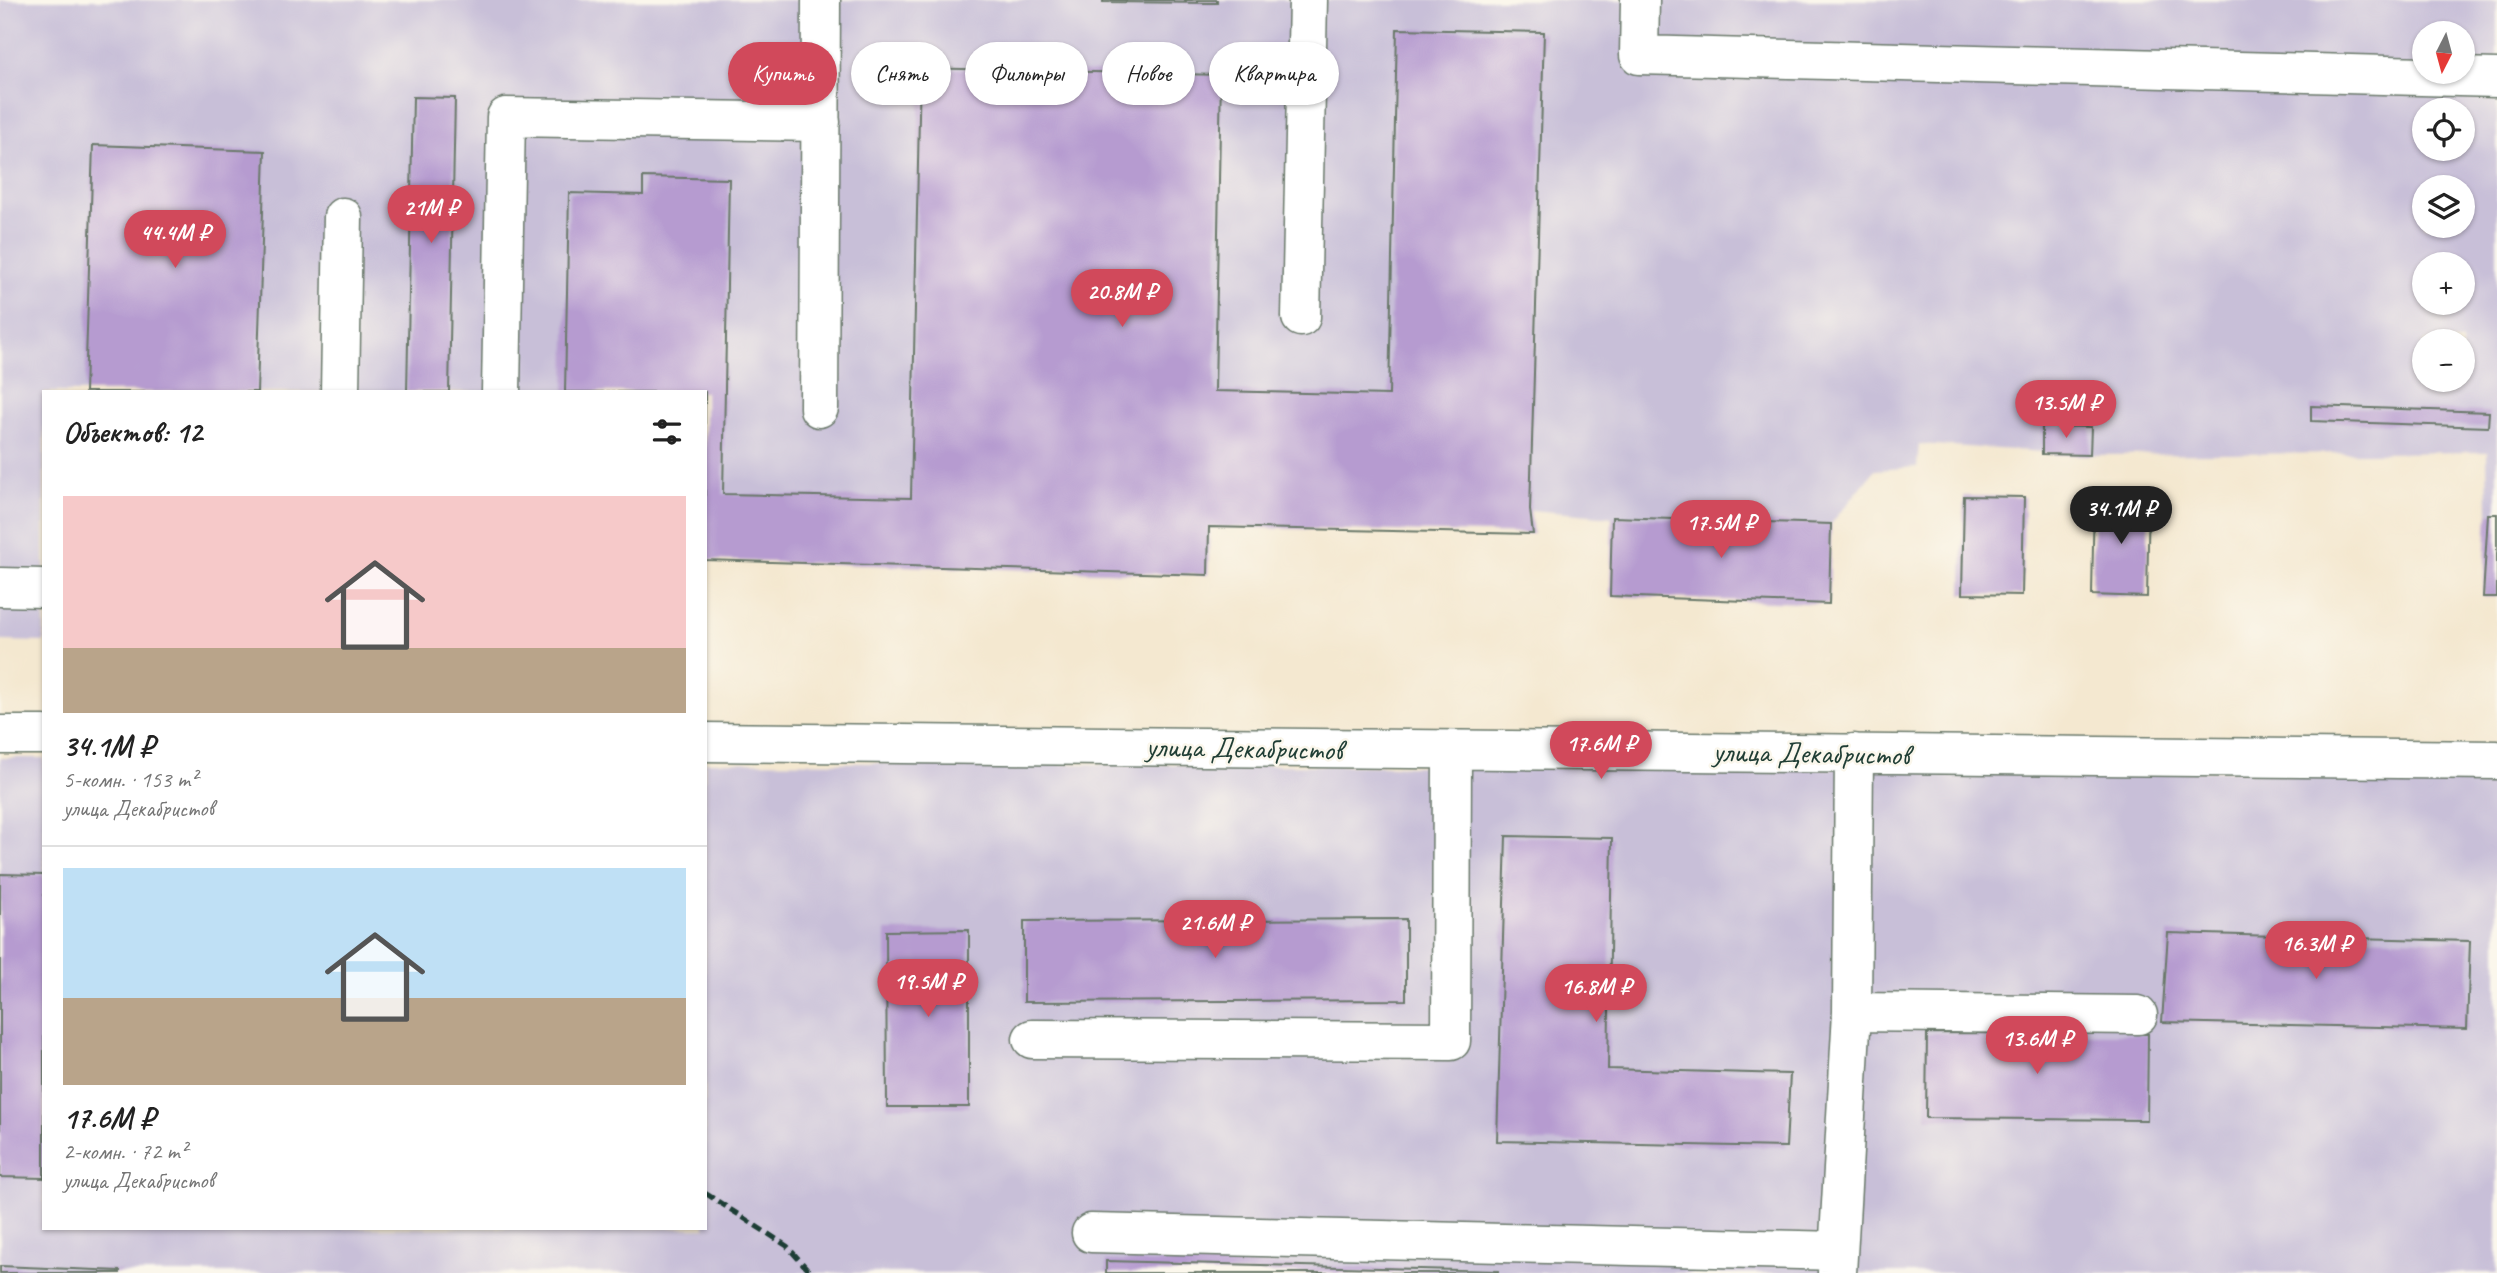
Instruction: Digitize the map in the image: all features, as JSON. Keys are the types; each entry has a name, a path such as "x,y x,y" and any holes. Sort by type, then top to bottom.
{"street":[{"path":"818,408 821,0"},
{"path":"1301,317 1308,0"},
{"path":"1640,0 1639,55 2497,78"},
{"path":"501,390 506,117 821,122"},
{"path":"340,390 343,217"},
{"path":"0,587 42,588"},
{"path":"0,735 42,735"},
{"name":"улица Декабристов","path":"707,742 2497,760"},
{"path":"1032,1039 1451,1041 1452,750"},
{"path":"1091,1233 1837,1262 1852,1012 1854,753"},
{"path":"1852,1012 2138,1015"}],"shaded area":[{"path":"0,0 2497,0 2497,514 2488,514 2487,452 2090,455 1919,444 1917,467 1875,470 1831,524 1612,517 1531,510 1210,527 1208,575 709,560 707,588 707,390 42,390 42,642 0,641"},
{"path":"0,758 42,758 42,1230 707,1230 707,762 2497,772 2497,1273 0,1273"}],"building":[{"path":"1217,0 1217,3 1103,2"},
{"path":"1397,29 1544,32 1530,510 1533,534 1209,527 1208,575 707,560 707,390 565,390 569,193 643,195 643,177 729,179 723,494 911,498 919,105 951,105 951,69 965,69 965,105 1088,105 1088,72 1102,72 1102,105 1195,105 1195,74 1209,75 1209,105 1220,105 1215,391 1389,395"},
{"path":"413,97 455,98 449,390 407,390"},
{"path":"93,145 265,151 257,390 85,390"},
{"path":"2311,406 2489,412 2488,427 2311,421"},
{"path":"2042,426 2091,427 2090,455 2042,454"},
{"path":"2094,495 2149,496 2147,597 2092,595"},
{"path":"1964,496 2024,497 2022,595 1962,594"},
{"path":"2488,514 2497,514 2497,597 2483,597"},
{"path":"1612,517 1831,524 1829,604 1610,596"},
{"path":"1506,836 1612,838 1608,1069 1790,1074 1786,1147 1497,1141"},
{"path":"0,874 42,875 42,1178 0,1177"},
{"path":"1406,919 1406,1000 1024,1002 1024,921"},
{"path":"969,930 969,1107 887,1107 886,931"},
{"path":"2168,933 2470,941 2467,1029 2162,1022"},
{"path":"1927,1033 2148,1034 2147,1120 1926,1118"},
{"path":"1106,1261 1498,1271 1498,1273 1106,1273"},
{"path":"0,1266 120,1271 120,1273 0,1273"}],"railway":[{"path":"707,1194 787,1246 811,1273"}]}
